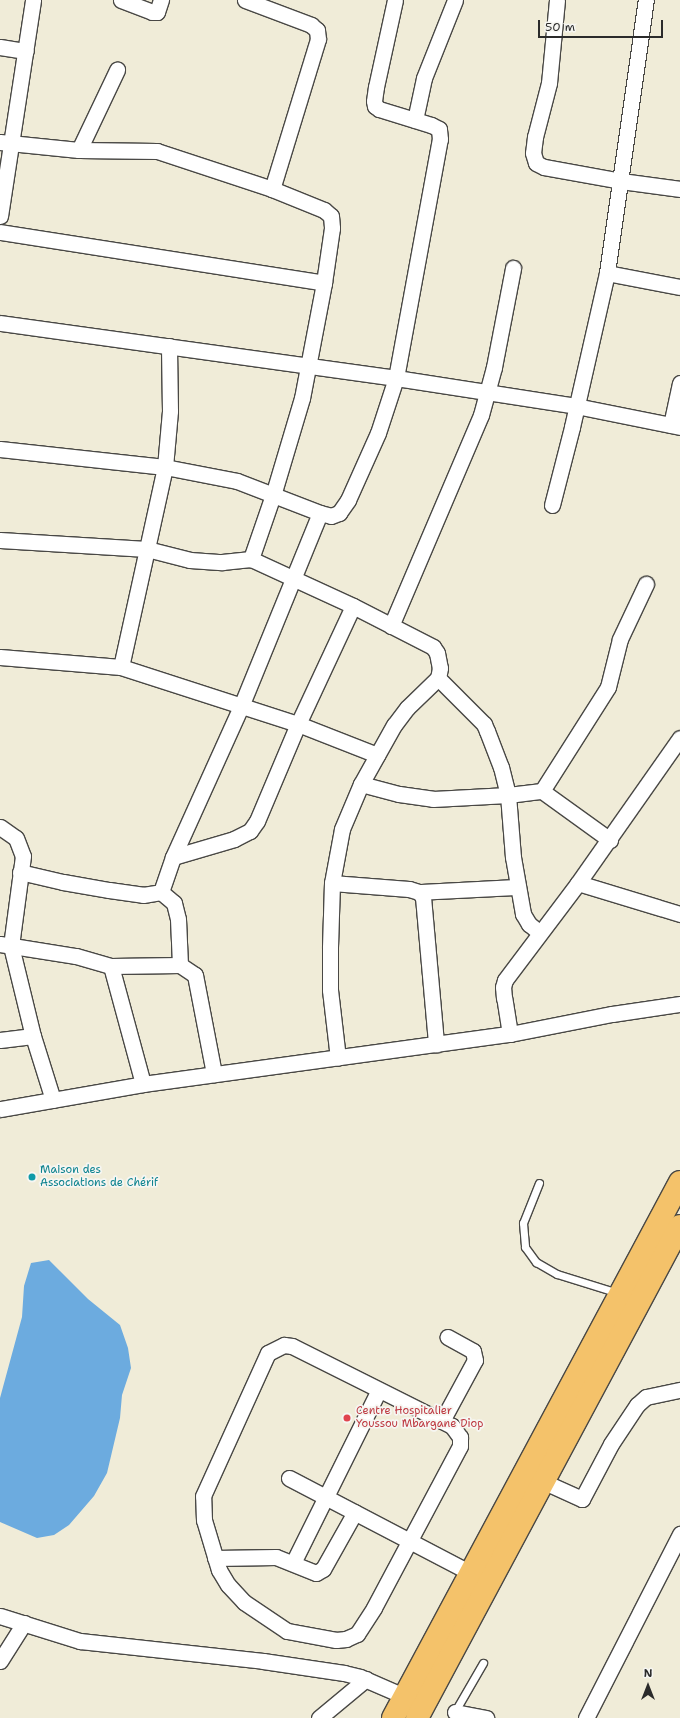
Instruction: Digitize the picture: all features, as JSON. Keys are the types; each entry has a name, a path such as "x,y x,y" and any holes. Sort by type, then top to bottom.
{"main road":[{"path":"417,1718 479,1577 619,1294 680,1182"},
{"path":"393,1718 404,1696 542,1481 680,1226"}],"street":[{"path":"0,216 5,143 26,51 33,0"},
{"path":"121,0 152,12 157,12 161,0"},
{"path":"245,0 311,25 317,30 318,39 272,189"},
{"path":"0,449 165,467 237,481 320,513 331,516 337,515 348,500 378,433 396,378 440,139 438,129 375,106 374,101 395,0"},
{"path":"415,120 424,78 455,0"},
{"path":"557,0 549,82 535,137 534,153 536,163 544,167 621,181 680,189"},
{"path":"552,505 607,273 646,0"},
{"path":"0,47 26,51"},
{"path":"79,150 117,70"},
{"path":"5,143 79,150 157,151 272,189 324,210 332,216 332,228 324,283 302,398 274,495 250,559"},
{"path":"0,232 324,283"},
{"path":"391,626 481,415 488,393 502,333 513,268"},
{"path":"607,273 680,288"},
{"path":"0,323 396,378 576,406 676,426 680,383"},
{"path":"121,667 165,467 170,411 168,346"},
{"path":"161,892 173,857 242,704 320,513"},
{"path":"0,540 147,549 190,560 222,562 250,559 353,606 433,647 439,658 440,668 438,678 407,708 394,725 361,784 342,829 332,884 330,990 338,1058"},
{"path":"542,791 608,687 620,639 646,584"},
{"path":"173,857 234,839 250,830 257,821 298,724 353,606"},
{"path":"0,657 121,667 242,704 377,755"},
{"path":"438,678 484,724 501,767 508,795 518,887 526,920 540,933"},
{"path":"510,1034 503,987 509,973 610,840 680,738"},
{"path":"361,784 399,794 433,799 508,795 542,791 610,840"},
{"path":"0,827 16,838 23,856 6,945 53,1100"},
{"path":"20,872 62,882 143,895 161,892 174,903 178,919 180,965"},
{"path":"578,883 680,914"},
{"path":"332,884 409,889 419,892 518,887"},
{"path":"419,892 424,900 436,1044"},
{"path":"6,945 76,956 111,966 180,965 195,975 214,1074"},
{"path":"111,966 143,1084"},
{"path":"0,1109 143,1084 510,1034 612,1014 680,1004"},
{"path":"0,1040 33,1036"},
{"path":"442,1421 475,1360 473,1351 448,1337"},
{"path":"284,1345 292,1346 380,1390 452,1426 460,1437 460,1446 361,1629 353,1636 346,1639 336,1640 287,1631 262,1616 244,1602 228,1585 219,1570 204,1520 202,1496 268,1353 284,1345"},
{"path":"293,1563 380,1390"},
{"path":"542,1481 582,1499 611,1444 636,1405 646,1397 680,1390"},
{"path":"289,1478 479,1577"},
{"path":"216,1558 276,1557 316,1573 323,1569 355,1512"},
{"path":"586,1718 680,1534"},
{"path":"0,1616 80,1642 270,1662 331,1671 366,1679 404,1696"},
{"path":"0,1661 24,1623"},
{"path":"319,1718 366,1679"},
{"path":"454,1715 486,1718"}],"lane":[{"path":"539,1183 523,1223 525,1247 536,1262 557,1274 619,1294"},
{"path":"454,1715 482,1663"}],"water":[{"path":"49,1260 88,1299 120,1325 128,1348 131,1368 122,1395 120,1418 107,1473 94,1496 69,1525 54,1535 37,1538 0,1522 0,1398 22,1317 24,1286 31,1263"}],"place":[{"name":"Maison des Associations de Chérif","path":"32,1177"},
{"name":"Centre Hospitalier Youssou Mbargane Diop","path":"347,1418"}]}
